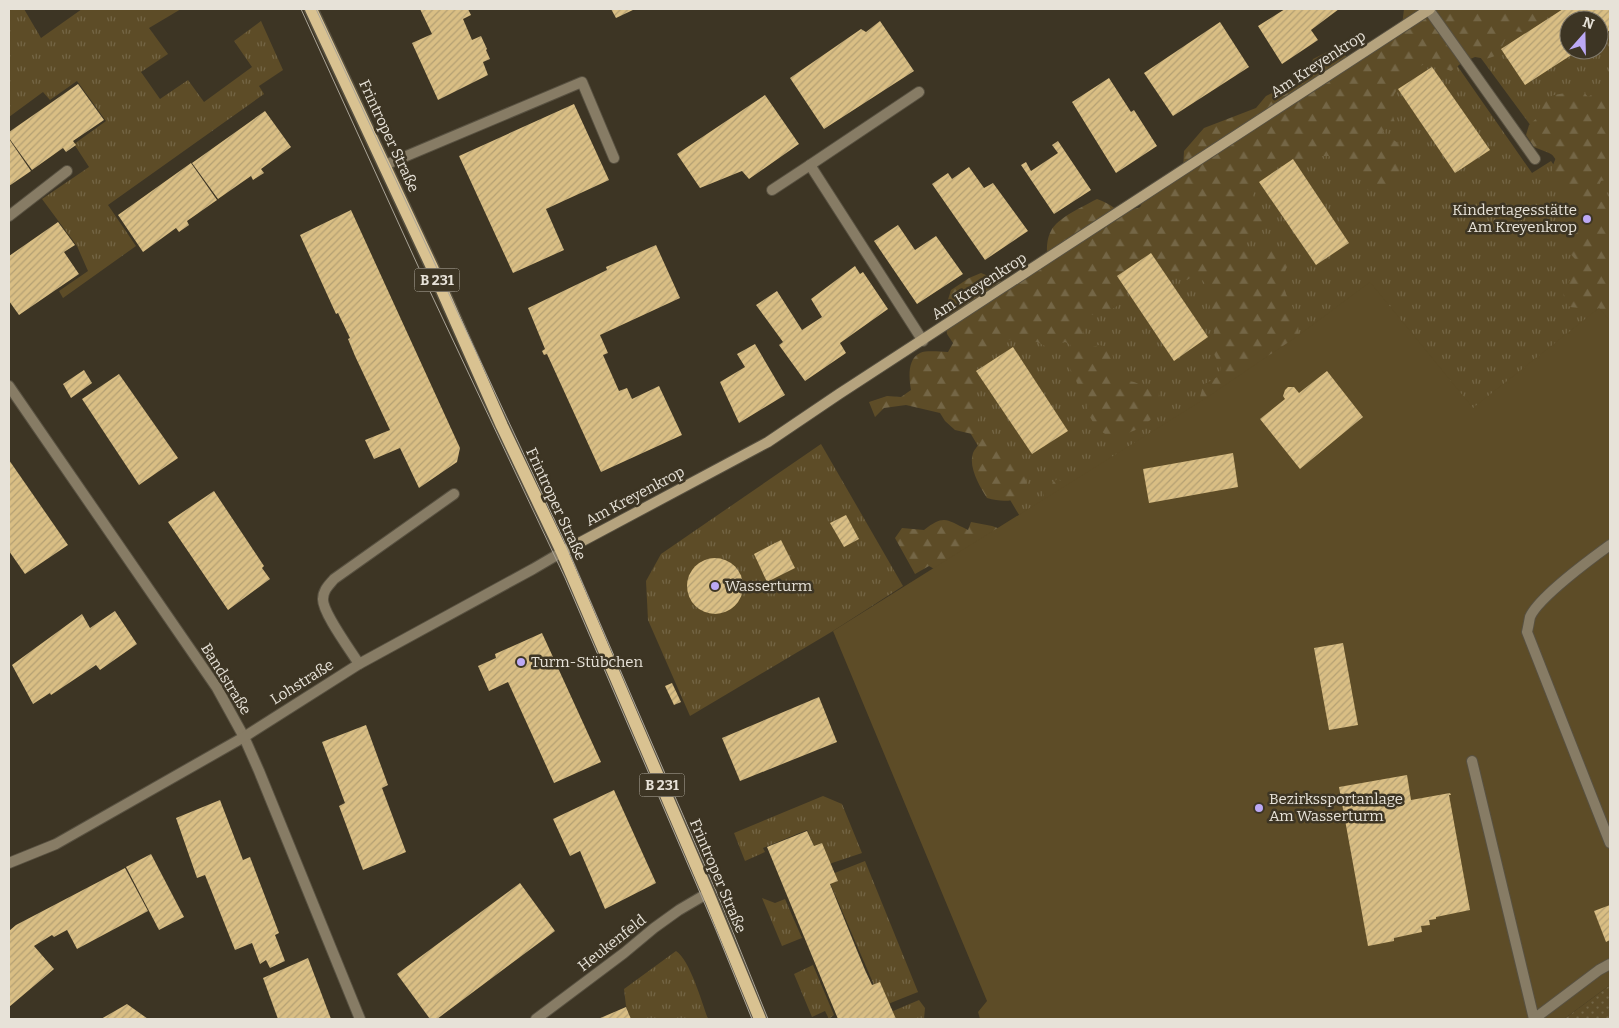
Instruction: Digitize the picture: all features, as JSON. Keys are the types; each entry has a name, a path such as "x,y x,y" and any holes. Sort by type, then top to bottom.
{"main road":[{"name":"Frintroper Straße","path":"311,9 431,264 502,426 562,552 760,1019"},
{"name":"Am Kreyenkrop","path":"562,552 768,442 1429,9"}],"street":[{"path":"1429,9 1535,159"},
{"path":"384,165 582,82 614,158"},
{"path":"772,190 919,92"},
{"path":"810,165 922,341"},
{"path":"9,216 67,171"},
{"name":"Bandstraße","path":"9,386 217,688 244,737 259,770 360,1019"},
{"path":"359,664 326,612 322,600 325,588 334,579 454,494"},
{"path":"1610,545 1589,560 1544,600 1531,616 1527,632 1610,843"},
{"name":"Am Kreyenkrop","path":"533,569 562,552"},
{"name":"Lohstraße","path":"9,863 56,844 244,737 359,664 533,569"},
{"path":"1472,761 1534,1019 1599,970 1610,964"},
{"name":"Heukenfeld","path":"536,1019 654,928 679,910 708,893"}],"green space":[{"path":"9,9 24,9 41,38 82,9 181,9 149,28 168,54 141,72 160,99 188,80 204,102 252,67 234,41 261,21 283,70 259,86 264,94 108,205 136,246 63,298 59,291 88,271 77,246 42,199 89,167 74,144 106,121 77,81 50,100 43,92 9,117"},
{"path":"1404,9 1547,9 1542,14 1534,34 1514,31 1506,38 1498,55 1486,59 1475,57 1463,62 1451,71 1427,64 1420,66 1408,76 1398,88 1391,103 1395,123 1382,132 1401,145 1402,161 1399,172 1382,194 1368,190 1350,164 1328,156 1315,156 1309,160 1283,158 1267,167 1258,176 1252,193 1260,205 1264,227 1256,235 1241,240 1249,249 1260,252 1270,246 1286,249 1292,259 1282,281 1297,316 1299,335 1213,409 1200,397 1203,385 1219,376 1221,368 1211,348 1214,332 1205,283 1196,274 1187,280 1174,274 1147,272 1133,273 1124,298 1115,307 1090,315 1084,330 1082,343 1089,348 1099,345 1111,348 1114,362 1112,371 1120,379 1134,382 1159,392 1154,415 1138,429 1112,436 1105,434 1093,422 1087,408 1089,393 1078,385 1066,360 1071,345 1065,342 1049,348 1037,342 1023,343 1011,339 976,360 970,374 977,383 974,392 982,404 977,423 1003,444 1006,455 1025,466 1026,485 1019,497 1006,501 987,498 975,477 972,464 973,453 979,443 972,434 955,430 945,421 940,413 906,405 884,408 875,417 869,402 887,396 901,397 911,390 910,370 916,356 926,352 948,352 953,343 947,334 946,326 946,306 951,290 969,278 981,273 1010,285 1047,259 1048,238 1054,226 1071,213 1097,199 1121,211 1140,207 1148,191 1183,170 1184,151 1204,128 1256,108 1266,96 1278,90 1290,90 1305,80 1313,59 1337,47 1347,57 1370,53 1401,34"},
{"path":"1487,9 1610,9 1610,325 1474,411 1025,525 934,372 1439,43 1449,54 1532,173 1551,161 1558,171 1562,168 1458,27"},
{"path":"1610,83 1610,179 1601,181 1596,192 1599,201 1610,204 1610,334 1589,309 1570,307 1566,301 1564,291 1572,276 1575,259 1567,250 1566,239 1581,207 1577,198 1564,191 1554,179 1552,169 1556,157 1534,147 1526,135 1529,125 1538,117 1541,101 1554,95 1582,90 1588,97"},
{"name":"Bezirkssportanlage Am Wasserturm","path":"1370,282 1473,408 1599,308 1610,321 1610,985 1564,1019 980,1019 978,1012 987,1001 833,631 1209,396 1299,335"},
{"path":"821,444 903,586 833,631 690,716 648,620 646,581 661,554"},
{"path":"1057,479 1074,490 1081,507 1094,500 1120,514 1119,534 1125,548 1103,556 1094,552 1083,543 1073,548 1055,563 1039,568 1015,560 1002,562 976,575 968,575 951,567 936,570 929,566 915,574 895,538 902,528 924,530 941,520 950,521 968,530 971,522 1006,531 1030,521 1042,508 1044,492"},
{"path":"823,796 842,804 862,853 823,866 807,830 763,848 765,852 745,861 734,833"},
{"path":"865,861 918,992 883,1006 827,876"},
{"path":"762,898 775,903 785,899 802,938 782,946"},
{"path":"676,951 691,972 708,1019 631,1019 626,1006 624,989"},
{"path":"813,965 834,1015 829,1019 825,1011 812,1017 794,974"},
{"path":"1610,985 1610,1019 1564,1019"},
{"path":"919,1000 925,1008 924,1019 888,1019 886,1014"}],"building":[{"path":"420,9 468,9 471,15 463,19 472,40 481,36 487,49 490,59 483,62 488,75 438,100 412,43 432,34"},
{"path":"611,9 635,9 616,18"},
{"path":"1285,9 1339,9 1311,30 1318,40 1282,64 1258,26"},
{"path":"1610,9 1610,30 1609,10 1561,10"},
{"path":"1559,12 1559,60 1564,60 1525,85 1501,49"},
{"path":"880,21 914,71 824,129 790,78 861,29 866,32"},
{"path":"1220,22 1249,67 1173,116 1144,73"},
{"path":"1432,67 1490,150 1455,173 1398,89"},
{"path":"1109,78 1131,112 1134,110 1157,146 1116,173 1072,102"},
{"path":"78,84 104,120 73,141 76,145 66,152 63,148 32,170 9,138 9,132"},
{"path":"765,95 799,144 749,179 742,171 700,188 677,154"},
{"path":"574,104 609,180 546,209 564,250 513,273 459,156"},
{"path":"265,111 291,147 261,169 264,173 253,180 251,176 218,199 192,163"},
{"path":"9,139 31,171 9,186"},
{"path":"1058,141 1091,190 1054,214 1021,165 1026,162 1031,171 1058,153 1052,145"},
{"path":"1293,159 1349,243 1316,265 1259,182"},
{"path":"191,163 217,200 187,221 189,225 179,232 176,228 143,252 118,215"},
{"path":"969,167 984,188 993,183 1028,231 985,260 932,184 948,173 952,179"},
{"path":"351,210 460,448 457,462 419,488 400,448 374,459 365,440 390,430 355,356 348,339 350,338 338,313 336,314 300,235"},
{"path":"58,222 75,245 64,252 79,274 19,315 9,301 9,256"},
{"path":"898,225 915,250 936,236 963,274 917,304 874,241"},
{"path":"656,245 680,298 600,335 608,353 603,355 619,391 627,388 632,399 659,386 682,435 601,472 547,354 544,355 542,351 545,349 528,308 607,270 606,267"},
{"path":"1151,253 1208,337 1174,361 1117,276"},
{"path":"855,266 860,274 863,272 888,309 840,343 846,353 805,381 779,345 783,342 756,305 777,291 802,330 822,317 811,299"},
{"path":"755,344 785,395 739,423 720,382 745,367 737,354"},
{"path":"1013,347 1068,431 1032,454 976,371"},
{"path":"84,370 92,383 71,398 63,384"},
{"path":"1327,371 1363,417 1300,469 1260,419 1285,399 1283,396 1288,387 1294,387 1299,393"},
{"path":"119,374 178,458 139,485 82,399"},
{"path":"1233,453 1238,487 1149,503 1143,469"},
{"path":"9,460 68,545 25,574 9,551"},
{"path":"214,491 264,566 262,568 270,579 228,610 168,522"},
{"path":"846,515 859,539 844,547 830,523"},
{"path":"781,540 795,568 767,582 754,554"},
{"name":"Wasserturm","path":"709,558 721,558 731,562 739,570 743,586 739,602 731,610 721,614 709,614 699,610 691,602 687,592 687,580 691,570 699,562"},
{"path":"115,611 137,644 100,670 96,665 51,695 50,693 33,704 12,665 82,614 90,628"},
{"path":"542,633 601,762 554,783 508,682 489,691 478,666 496,658 495,654"},
{"path":"1343,643 1358,725 1329,730 1314,648"},
{"path":"672,683 681,702 674,705 665,686"},
{"path":"819,697 837,742 740,781 722,738"},
{"path":"366,725 388,785 382,788 406,852 363,870 339,806 345,803 322,742"},
{"path":"1407,775 1411,800 1450,793 1451,795 1449,795 1470,910 1429,920 1430,925 1421,926 1422,932 1394,938 1394,941 1368,946 1339,787"},
{"path":"614,790 656,883 605,909 580,851 570,856 553,819"},
{"path":"220,800 243,860 250,857 279,933 275,935 285,961 270,968 266,960 260,964 252,943 235,950 205,875 197,878 176,818"},
{"path":"807,831 814,846 822,843 838,881 830,884 865,970 872,985 880,982 896,1019 838,1019 767,847"},
{"path":"151,854 184,917 159,930 126,867"},
{"path":"125,868 148,911 77,949 67,930 54,937 52,935 34,946 54,969 9,1007 9,931 16,925"},
{"path":"520,883 555,931 437,1019 430,1019 397,974"},
{"path":"1610,905 1610,940 1606,942 1594,911"},
{"path":"308,958 331,1019 278,1019 263,978"},
{"path":"127,1004 148,1019 101,1019"},
{"path":"626,1007 631,1019 598,1019"}],"tram line":[{"path":"301,9 418,266 565,578 716,930 752,1019"},
{"path":"316,9 562,536 722,905 768,1019"}],"place":[{"name":"Kindertagesstätte Am Kreyenkrop","path":"1587,219"},
{"name":"Wasserturm","path":"715,586"},
{"name":"Turm-Stübchen","path":"521,662"},
{"name":"Bezirkssportanlage Am Wasserturm","path":"1259,808"}]}
